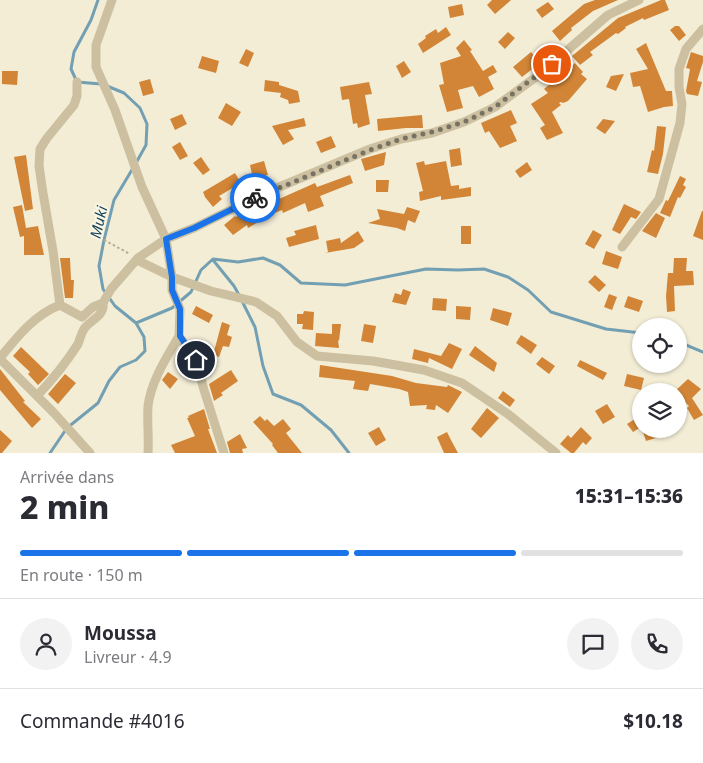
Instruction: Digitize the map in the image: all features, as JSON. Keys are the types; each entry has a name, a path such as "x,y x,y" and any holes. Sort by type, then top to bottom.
{"street":[{"path":"112,0 96,45 96,67 115,110 142,187 166,239 172,277 172,290 180,309 180,336 162,366 151,391 148,407 148,453"},
{"path":"82,316 103,303 111,290 138,258 166,239 194,228 265,193 370,150 401,139 464,122 495,107 540,74 608,15 639,0"},
{"path":"622,247 659,199 680,122 682,104 679,87 679,69 686,49 703,28"},
{"path":"60,305 39,166 40,149 74,105 77,82"},
{"path":"138,258 141,262 172,277 212,291 256,302 277,316 297,342 317,356 424,370 462,383 508,414 556,453"},
{"path":"37,396 60,371 79,342 84,329 101,313 104,308 103,303"},
{"path":"60,305 82,316"},
{"path":"60,305 40,314 0,359 90,453"},
{"path":"82,316 84,329"},
{"path":"180,336 196,360 224,453"}],"path":[{"path":"104,240 138,258"}],"building":[{"path":"492,0 511,0 495,14 487,5"},
{"path":"595,0 618,0 593,11 571,28 572,30 560,41 552,31 584,4"},
{"path":"665,0 669,10 644,20 643,18 625,27 618,34 616,33 590,52 593,55 580,65 572,56 618,18"},
{"path":"548,2 554,9 542,18 536,10"},
{"path":"462,4 464,15 450,18 448,7"},
{"path":"675,26 679,26 686,35 679,41 670,30"},
{"path":"446,27 451,35 423,53 418,44 426,38 425,36 436,29 438,33"},
{"path":"508,32 515,38 505,49 498,42"},
{"path":"464,40 472,50 470,51 483,71 493,65 497,72 488,77 494,89 479,97 473,86 458,90 463,108 447,112 439,85 444,84 440,63 461,56 456,48"},
{"path":"646,43 666,91 672,91 673,106 648,112 640,86 633,87 630,73 648,69 636,49"},
{"path":"246,49 254,53 248,67 239,63"},
{"path":"531,52 540,63 522,77 513,67"},
{"path":"691,52 703,56 697,81 702,82 698,96 687,94 686,91 690,69 686,68"},
{"path":"202,56 219,61 216,73 198,68"},
{"path":"404,61 411,72 402,78 396,66"},
{"path":"575,63 583,72 581,74 587,79 568,101 559,103 561,105 552,112 563,133 547,140 540,128 545,125 531,104 548,93 544,89 557,78 558,80"},
{"path":"2,71 18,71 17,85 2,84"},
{"path":"624,74 616,91 606,87 611,76"},
{"path":"150,79 154,93 143,96 139,82"},
{"path":"265,80 279,82 279,85 298,91 300,102 289,104 288,100 280,97 281,93 264,91"},
{"path":"369,82 372,94 365,95 370,124 358,128 357,123 353,124 349,99 342,100 340,87"},
{"path":"226,103 241,112 232,126 218,118"},
{"path":"511,110 517,123 510,126 517,141 500,148 489,131 485,133 481,123"},
{"path":"182,114 187,124 175,130 170,119"},
{"path":"422,115 423,128 378,131 377,119"},
{"path":"304,118 306,126 288,130 294,139 283,145 272,126"},
{"path":"603,119 615,121 605,134 596,128"},
{"path":"657,126 666,127 663,154 658,174 647,172 652,150 654,151"},
{"path":"331,136 336,147 321,153 316,142"},
{"path":"180,142 188,156 180,160 172,147"},
{"path":"460,148 462,165 451,167 449,150"},
{"path":"386,152 384,165 365,171 361,159"},
{"path":"26,155 33,209 25,211 14,157"},
{"path":"201,157 210,170 203,175 193,163"},
{"path":"264,161 268,175 253,179 250,165"},
{"path":"424,161 425,165 446,161 451,186 459,185 459,189 471,187 471,196 441,200 441,196 420,201 419,192 423,191 416,163"},
{"path":"527,162 532,170 520,178 515,171"},
{"path":"235,173 241,183 219,196 222,199 213,207 203,192"},
{"path":"350,175 353,183 320,196 324,206 308,212 305,203 283,213 282,210 264,217 261,207 315,183 317,187"},
{"path":"680,176 686,179 683,185 686,187 680,198 678,197 670,217 660,213"},
{"path":"376,180 389,180 388,192 376,192"},
{"path":"624,204 641,212 636,219 631,217 620,234 612,230"},
{"path":"22,205 26,228 38,226 44,255 24,255 24,236 20,237 13,207"},
{"path":"255,206 263,219 248,228 247,225 233,235 224,225 235,216"},
{"path":"407,207 420,211 415,223 408,220 405,231 368,223 380,219 377,209 404,214"},
{"path":"703,211 703,240 693,236"},
{"path":"656,213 665,218 656,238 642,231"},
{"path":"316,225 319,239 289,247 286,238 296,235 294,231"},
{"path":"461,226 471,226 471,244 461,244"},
{"path":"593,230 602,235 594,249 585,244"},
{"path":"358,231 364,241 354,248 325,253 328,252 326,241 340,238 341,243"},
{"path":"606,251 622,257 618,269 602,264"},
{"path":"60,258 70,258 71,280 74,280 73,298 65,298"},
{"path":"674,258 687,258 686,271 693,271 694,285 674,286 675,311 667,312 668,273 673,273 673,275"},
{"path":"595,275 606,285 599,292 588,282"},
{"path":"403,289 411,292 406,305 392,302 395,293 401,295"},
{"path":"609,294 617,297 612,310 604,307"},
{"path":"628,296 643,301 639,312 624,307"},
{"path":"433,298 447,299 446,311 432,310"},
{"path":"196,306 213,315 209,323 192,314"},
{"path":"456,306 471,307 470,320 456,319"},
{"path":"493,308 512,313 508,326 490,320"},
{"path":"304,311 314,312 313,330 302,329 303,324 297,324 297,314 303,314"},
{"path":"222,322 230,325 227,335 232,337 229,347 223,346 219,357 213,355"},
{"path":"332,324 341,324 338,340 339,348 315,346 316,333 332,334"},
{"path":"364,324 376,326 373,343 361,341"},
{"path":"521,335 537,345 531,354 516,343"},
{"path":"449,343 462,349 452,369 429,358 428,363 412,359 414,349 441,356"},
{"path":"475,346 497,363 494,372 469,355"},
{"path":"21,347 49,374 38,385 28,374 30,372 13,356"},
{"path":"542,357 555,366 549,374 536,364"},
{"path":"580,360 607,373 603,380 577,366"},
{"path":"320,365 392,376 416,383 447,387 448,385 462,392 448,413 436,405 435,410 426,409 427,405 410,406 408,392 370,384 368,391 353,389 355,381 319,377"},
{"path":"0,369 25,401 23,402 41,419 32,428 0,390"},
{"path":"231,370 238,381 221,393 223,395 214,401 209,384"},
{"path":"168,372 178,379 170,389 162,380"},
{"path":"65,374 76,383 58,404 48,394"},
{"path":"627,374 644,378 643,383 632,383 632,388 624,386"},
{"path":"688,379 701,389 692,398 703,415 694,420 687,408 689,406 687,404 687,383 684,383"},
{"path":"503,391 515,400 510,407 498,398"},
{"path":"607,404 615,417 603,424 595,411"},
{"path":"487,408 499,418 481,438 471,429"},
{"path":"204,409 210,429 208,429 217,453 175,453 171,445 195,436 187,418 189,418 188,416"},
{"path":"260,416 265,421 267,419 274,426 283,419 291,429 286,433 302,453 278,453 273,444 253,422"},
{"path":"632,421 632,431 627,424"},
{"path":"379,427 386,440 376,446 368,433"},
{"path":"581,427 592,438 586,445 583,442 574,453 571,453 560,444 568,435 571,438"},
{"path":"0,430 12,441 2,453 0,453"},
{"path":"447,432 458,453 444,453 437,437"},
{"path":"240,434 247,448 242,449 243,453 230,453 227,442"},
{"path":"645,438 656,438 646,441"}],"waterway":[{"name":"Muki","path":"98,0 91,20 74,52 71,69 77,82 101,84"},
{"name":"Muki","path":"107,86 124,93 140,108 147,124 146,145 136,163"},
{"name":"Muki","path":"50,453 67,428 98,403 109,381 120,367 136,360 145,351 144,337 136,323 115,306 103,289 99,266 114,200 133,168"},
{"path":"136,323 172,308 191,292 201,270 213,259 238,262 263,258 280,265 301,283 345,285 426,269 484,269 508,277 528,290 551,312 606,329 632,332"},
{"path":"213,260 239,295"},
{"path":"242,301 255,327 263,366 273,394 301,405 331,430 349,453"},
{"path":"687,345 703,352"}],"way so far":[{"path":"255,198 370,150 401,139 464,122 495,107 552,64"}],"route":[{"path":"196,360 180,336 180,309 172,290 172,277 166,239 194,228 255,198"}]}
